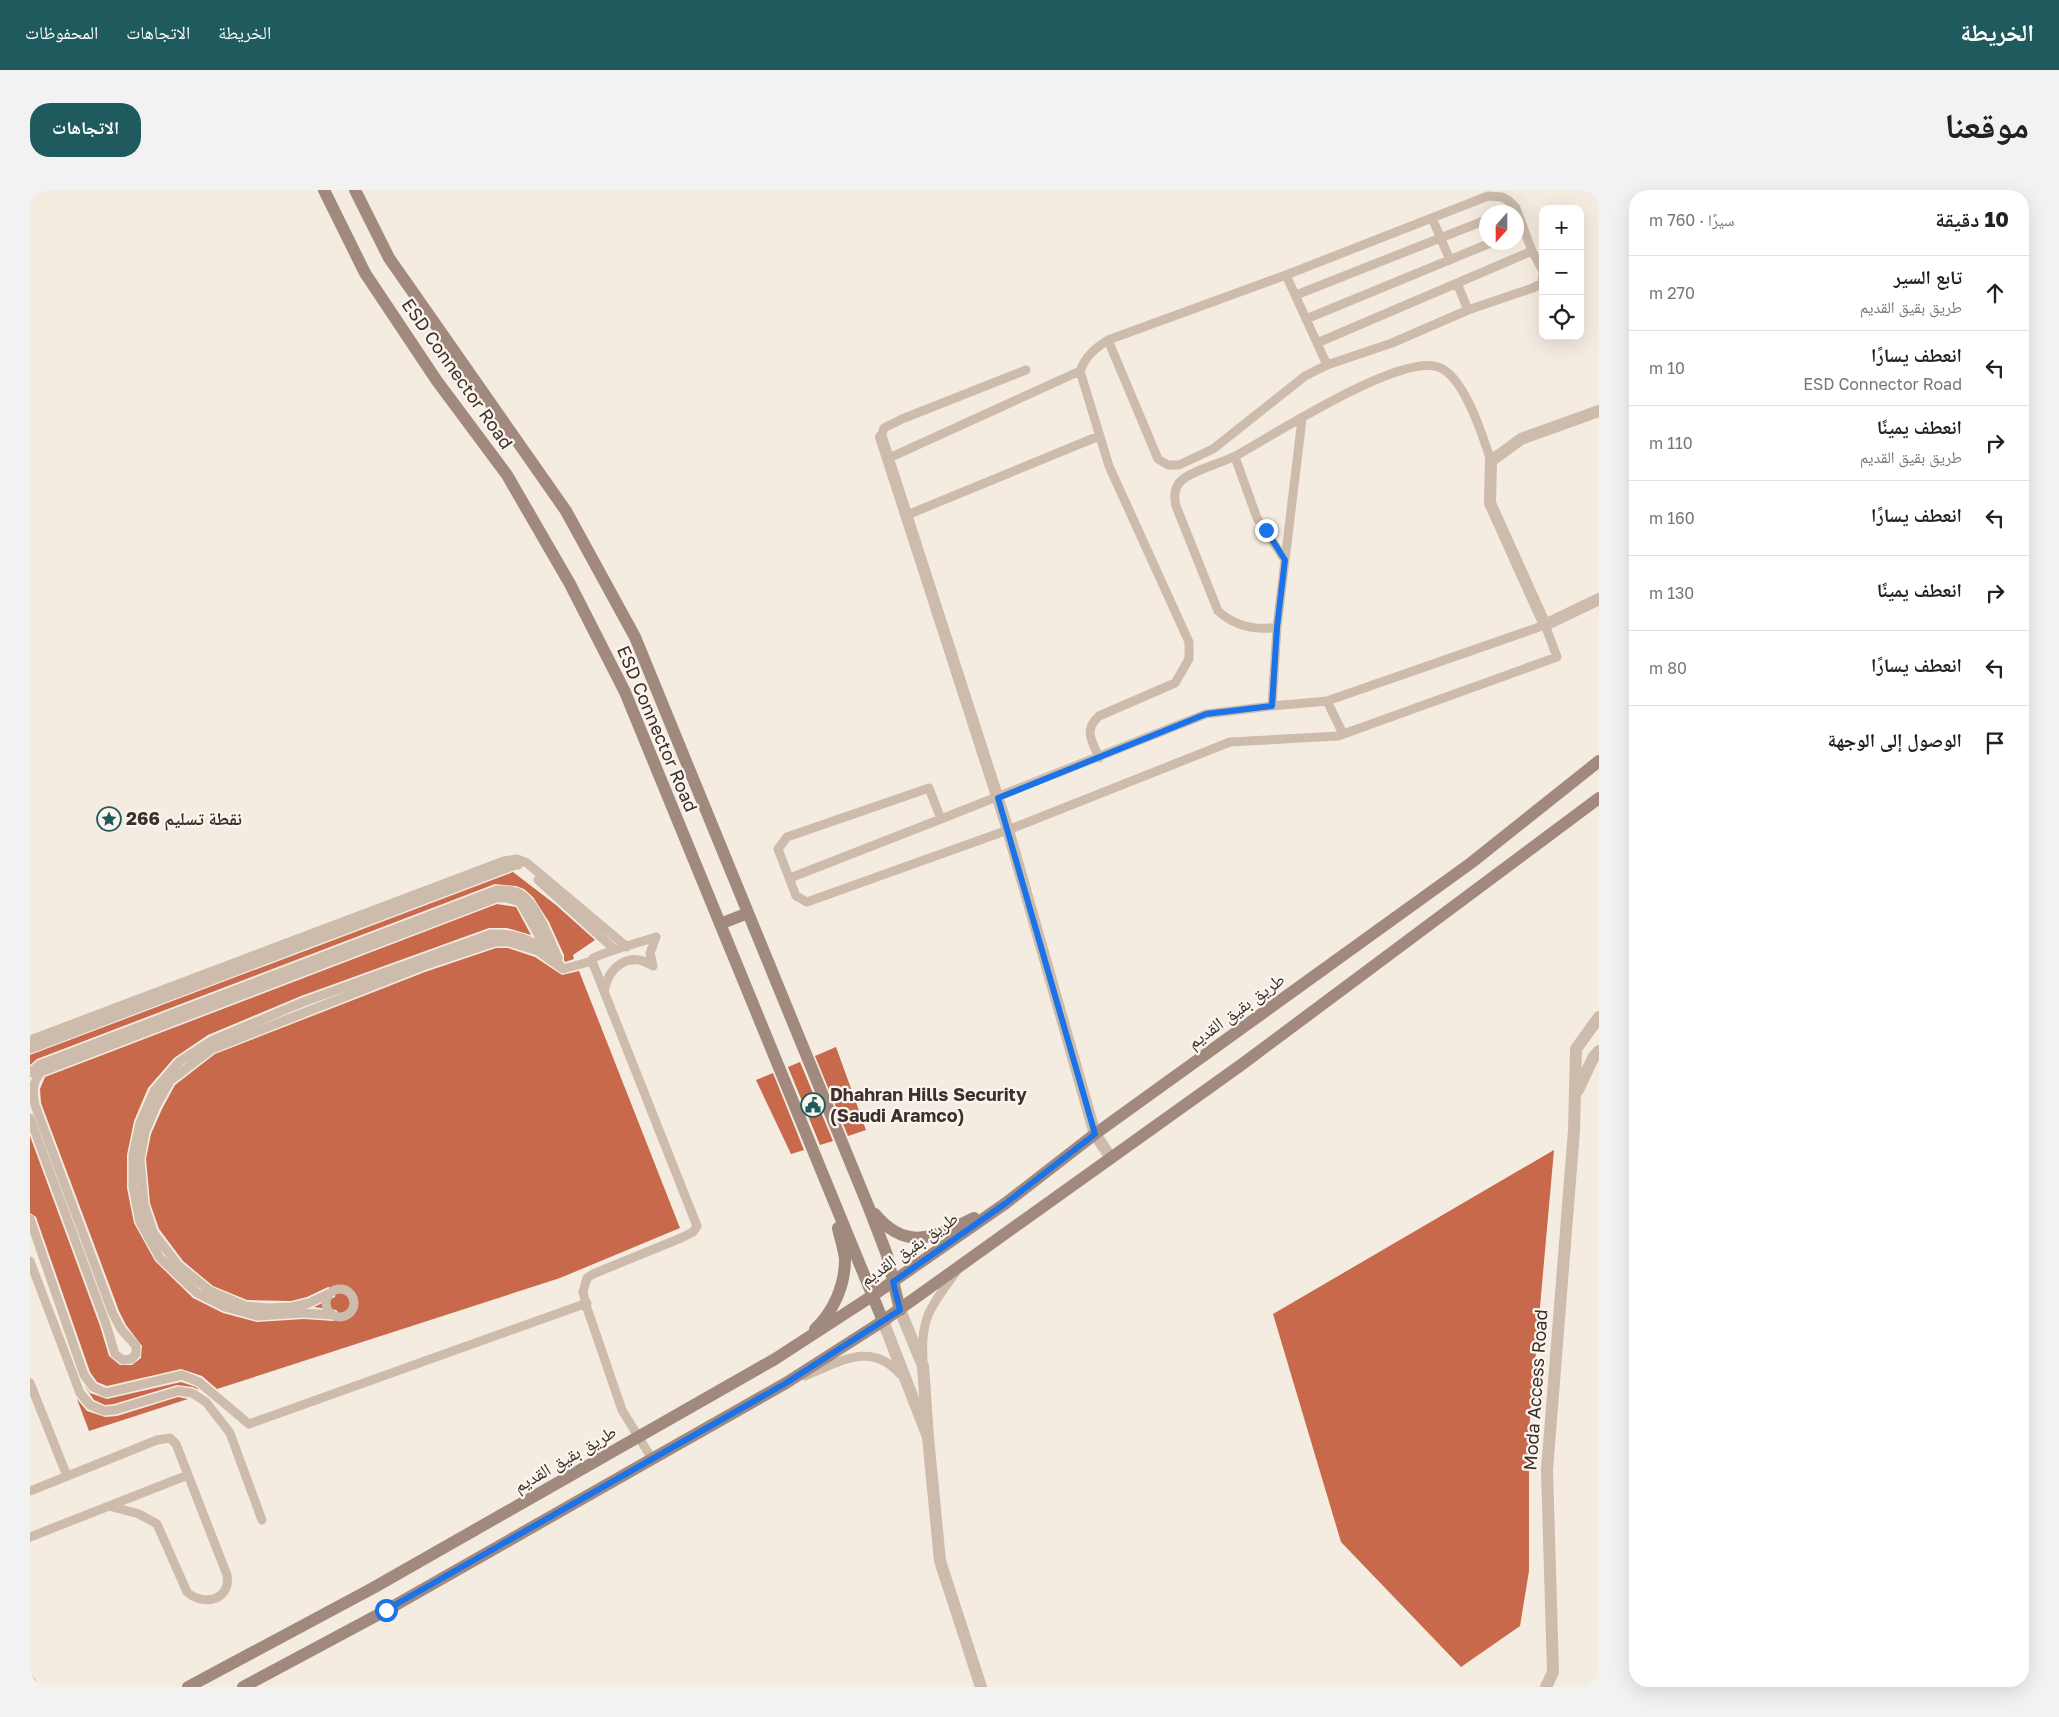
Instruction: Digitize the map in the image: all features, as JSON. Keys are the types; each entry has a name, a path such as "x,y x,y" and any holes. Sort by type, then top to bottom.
{"main road":[{"name":"ESD Connector Road","path":"324,190 365,273 437,381 507,475 570,584 625,692 883,1321"},
{"name":"ESD Connector Road","path":"354,190 389,258 566,511 635,637 869,1208 887,1255 900,1310"},
{"name":"طريق بقيق القديم","path":"188,1687 374,1588 799,1344 893,1282 1006,1203 1095,1134 1471,863 1599,761"},
{"path":"243,1687 386,1610 786,1383 900,1310 1242,1065 1599,798"},
{"path":"720,924 748,913"},
{"path":"799,1344 829,1311 836,1299 842,1280 845,1257 830,1191"},
{"path":"869,1208 885,1226 898,1234 912,1238 925,1238 940,1234 1006,1203"}],"street":[{"path":"1599,411 1521,439 1491,461 1490,504 1545,625 1599,598"},
{"path":"880,437 889,458 1008,830 1095,1134 1112,1158"},
{"name":"Moda Access Road","path":"1546,1687 1553,1672 1547,1470 1575,1094 1576,1049 1599,1017"},
{"name":"Moda Access Road","path":"1575,1094 1593,1058 1599,1051"},
{"path":"900,1310 923,1366 940,1561 981,1687"},
{"path":"883,1321 928,1437"},
{"path":"30,1682 32,1687"}],"lane":[{"path":"1099,758 1089,732 1092,724 1099,716 1175,683 1190,659 1189,642 1109,466 1080,372 1085,359 1093,350 1108,340 1286,275 1488,196 1502,197 1513,205"},
{"path":"1432,218 1450,260"},
{"path":"1296,295 1479,223"},
{"path":"1524,238 1539,265"},
{"path":"1306,319 1479,248"},
{"path":"1317,343 1532,251"},
{"path":"1286,275 1327,364"},
{"path":"1457,283 1468,310"},
{"path":"1108,340 1158,459 1168,464 1178,465 1213,449 1305,376 1327,364 1392,342 1468,310 1539,285"},
{"path":"1277,627 1250,628 1227,619 1218,611 1176,506 1174,498 1179,482 1235,457 1347,393 1401,370 1421,366 1438,367 1450,375 1465,395 1491,461"},
{"path":"880,437 884,428 902,419 1026,370"},
{"path":"889,458 1080,372"},
{"path":"1272,706 1277,627 1302,419"},
{"path":"907,515 1099,436"},
{"path":"1235,457 1257,518 1285,560"},
{"path":"790,878 998,798 1206,714 1327,702 1545,625 1557,657 1338,736 1230,742 1008,830 807,902 796,896 778,848 787,837 929,788 941,819"},
{"path":"1327,702 1343,734"},
{"path":"30,1040 504,862 517,859 527,863 627,946"},
{"path":"30,1049 515,864 524,867 614,949"},
{"path":"30,1073 39,1065 497,890 510,890 522,895 531,904 563,969"},
{"path":"30,1118 106,1324 115,1354 123,1360 131,1359 136,1354 136,1346 121,1329 113,1314 35,1105 32,1094 34,1080 41,1072 496,898 507,898 520,902 546,948 563,969"},
{"path":"333,1314 304,1313 257,1316 224,1307 197,1293 160,1258 140,1222 134,1187 133,1155 140,1123 154,1091 178,1062 211,1041 303,1002 491,934 507,933 546,948"},
{"path":"330,1293 327,1298 327,1310 333,1314 339,1317 350,1313 354,1308 354,1301 348,1291 342,1289 330,1293 309,1303 292,1307 268,1308 245,1306 210,1291 178,1265 153,1232 144,1204 140,1159 146,1132 156,1106 170,1080 212,1049 422,966 494,942 508,942 538,952 563,969 592,961 593,958 614,949 656,937 650,953 653,966 645,961 623,962 616,966 605,984 604,993"},
{"path":"592,961 697,1226 693,1232 587,1278 583,1292 622,1410 652,1459"},
{"path":"30,1219 84,1375 93,1387 106,1393 182,1375 199,1382 249,1424 587,1303"},
{"path":"30,1261 80,1393 90,1405 104,1411 115,1410 178,1391 192,1393 206,1402 230,1433 262,1520"},
{"path":"923,1366 921,1338 927,1315 959,1268"},
{"path":"786,1383 858,1356 870,1355 889,1362 906,1381"},
{"path":"30,1383 67,1476"},
{"path":"30,1491 170,1438 176,1444 227,1575 229,1584 225,1591 216,1598 202,1601 194,1598 187,1592 157,1524 140,1514 109,1506"},
{"path":"30,1537 188,1475"}],"building":[{"path":"513,872 556,905 595,940 573,955 574,959 565,962 564,955 549,922 533,897 524,889 516,886 495,884 37,1059 30,1065 30,1055"},
{"path":"497,904 516,907 531,935 507,928 489,928 301,996 208,1035 174,1058 148,1088 134,1121 127,1155 127,1188 134,1223 155,1261 193,1298 223,1313 257,1322 304,1319 333,1321 338,1319 339,1313 336,1310 314,1307 335,1297 336,1291 333,1288 328,1287 307,1297 291,1301 247,1300 213,1286 183,1261 159,1229 150,1203 146,1159 151,1134 175,1085 215,1054 425,972 496,948 508,948 535,957 562,975 579,971 680,1228 560,1278 217,1389 202,1376 181,1369 107,1386 97,1382 90,1372 36,1217 30,1213 30,1136 100,1326 109,1356 120,1365 132,1365 141,1358 142,1346 126,1325 119,1311 41,1103 40,1089 45,1077"},
{"path":"836,1047 866,1130 848,1136 815,1056"},
{"path":"800,1062 833,1141 820,1145 788,1067"},
{"path":"773,1073 804,1150 791,1154 756,1080"},
{"path":"1554,1150 1529,1430 1529,1571 1520,1626 1461,1667 1341,1542 1273,1314"},
{"path":"181,1382 196,1387 199,1390 193,1387 177,1385 105,1405 94,1400 84,1385 90,1393 107,1399"},
{"path":"178,1397 188,1399 89,1431 77,1399 87,1411 105,1417 117,1416"}],"place":[{"name":"نقطة تسليم 266","path":"109,819"},
{"name":"Dhahran Hills Security (Saudi Aramco)","path":"813,1105"}],"route":[{"path":"386,1610 786,1383 900,1310 893,1282 1006,1203 1095,1134 998,798 1206,714 1272,706 1277,627 1285,560 1266,530"}]}
